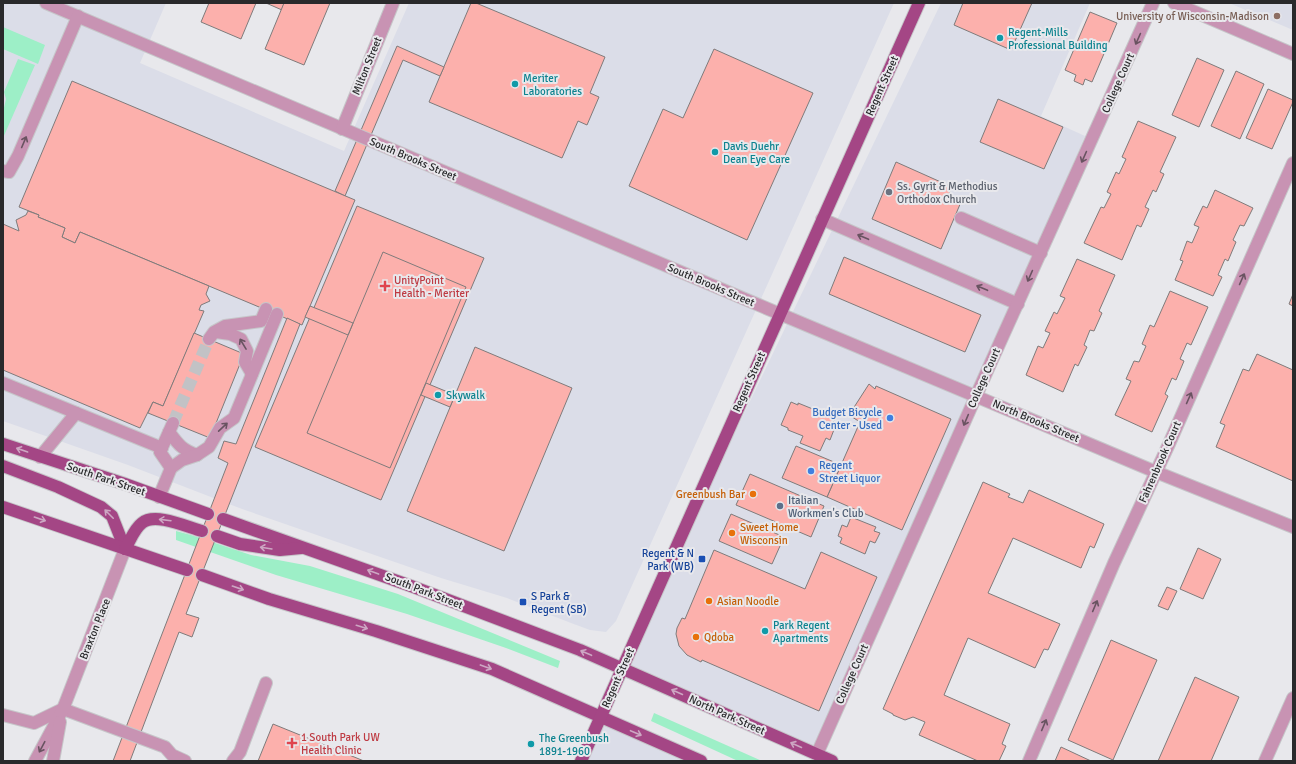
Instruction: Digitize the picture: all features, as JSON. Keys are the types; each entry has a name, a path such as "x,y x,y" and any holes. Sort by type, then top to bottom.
{"main road":[{"name":"Regent Street","path":"581,761 919,3"},
{"name":"South Park Street","path":"3,444 125,484 208,514"},
{"path":"3,466 58,487 101,507 112,516 125,549"},
{"path":"3,507 187,570"},
{"path":"125,549 140,524 144,521 165,519 202,532"},
{"name":"South Park Street","path":"223,519 426,591 580,650 622,668"},
{"path":"217,536 240,544 280,550 305,548"},
{"path":"202,575 269,599 376,631 492,669 702,761"},
{"name":"North Park Street","path":"622,668 832,761"}],"street":[{"name":"South Brooks Street","path":"46,3 780,314"},
{"name":"Milton Street","path":"342,129 393,3"},
{"name":"College Court","path":"817,754 1040,253 1154,3"},
{"path":"1174,3 1293,54"},
{"path":"3,171 9,172 18,156 78,16"},
{"name":"Fahrenbrook Court","path":"1028,761 1114,563 1293,163"},
{"path":"961,218 1040,253"},
{"path":"822,219 1018,304"},
{"path":"159,497 170,468 182,460 197,455 209,446 220,428 234,418 252,374 271,312 261,321 225,326 212,336 230,334 241,339 248,351 245,362 252,374"},
{"name":"North Brooks Street","path":"780,314 1156,472 1293,527"},
{"path":"3,383 162,448"},
{"path":"40,457 76,413"},
{"path":"170,468 160,452 171,427 176,441 185,451 197,455"},
{"name":"Braxton Place","path":"35,761 63,709 125,549"},
{"path":"233,761 240,752 266,683"},
{"path":"1265,761 1293,698"},
{"path":"3,715 34,723 63,709 165,747 172,755 185,761"},
{"name":"Braxton Place","path":"53,761 63,709"}],"shaded area":[{"name":"UnityPoint Health - Meriter","path":"3,3 166,3 140,63 344,151 409,3 894,3 616,621 606,632 590,630 507,598 441,578 242,509 128,465 3,421"},
{"path":"941,3 1090,3 1041,116 1085,136 817,754 622,668"},
{"name":"University of Wisconsin-Madison","path":"1229,3 1293,3 1293,30"},
{"path":"600,717 703,761 581,761"}],"green space":[{"path":"3,27 45,45 38,64 3,49"},
{"path":"18,59 35,65 3,138 3,112 6,99 4,92"},
{"path":"176,531 251,555 310,566 398,594 560,661 558,668 506,648 407,614 276,575 176,540"},
{"path":"654,713 762,761 738,761 651,721"}],"building":[{"path":"209,3 256,3 241,39 201,22"},
{"path":"266,3 284,3 282,10"},
{"path":"284,3 330,3 304,65 265,49"},
{"name":"Meriter Laboratories","path":"471,3 476,3 605,57 590,93 599,97 587,125 578,121 562,158 429,102"},
{"name":"Regent-Mills Professional Building","path":"963,3 1032,3 1011,50 954,25"},
{"path":"1090,12 1117,23 1092,82 1085,79 1083,85 1074,81 1076,75 1065,70"},
{"path":"397,46 444,67 440,76 403,60 345,196 335,191"},
{"name":"Davis Duehr Dean Eye Care","path":"714,49 813,93 747,240 629,186 663,109 683,118"},
{"path":"1197,58 1224,70 1199,127 1172,115"},
{"path":"1236,71 1264,84 1240,139 1211,126"},
{"path":"72,81 355,200 302,325 80,232 75,243 62,237 65,228 38,217 39,215 19,207"},
{"path":"1268,89 1293,100 1272,149 1246,138"},
{"path":"998,99 1063,127 1044,169 980,142"},
{"path":"1138,121 1176,137 1160,172 1164,174 1156,192 1153,190 1145,207 1149,209 1141,227 1137,225 1122,260 1084,243 1101,207 1104,208 1111,194 1107,192 1116,172 1119,174 1126,159 1122,157"},
{"path":"896,162 952,187 948,196 961,202 941,249 872,219"},
{"path":"1215,190 1253,208 1244,226 1240,225 1233,240 1236,242 1228,261 1225,259 1218,275 1222,277 1213,296 1175,280 1183,261 1180,260 1187,241 1192,243 1199,227 1194,225 1203,206 1207,208"},
{"path":"357,206 484,258 381,500 255,447"},
{"path":"28,211 39,215 38,217 65,228 62,237 75,243 80,232 209,286 206,294 210,301 201,305 199,310 204,311 163,406 153,402 140,428 3,370 3,224 19,231 16,220 26,215"},
{"path":"383,252 466,287 390,468 307,433"},
{"path":"844,257 981,315 965,352 829,294"},
{"path":"1077,259 1115,275 1099,311 1102,313 1094,331 1090,330 1084,345 1087,347 1078,366 1075,364 1063,392 1026,375 1038,346 1043,348 1050,333 1045,331 1054,312 1057,314 1065,298 1060,296"},
{"path":"1170,291 1208,307 1191,345 1187,343 1180,359 1184,361 1176,380 1172,378 1165,394 1168,396 1152,432 1115,415 1131,381 1126,379 1134,361 1139,362 1146,346 1142,344 1150,325 1154,327"},
{"path":"1293,294 1293,306 1289,304"},
{"path":"310,306 353,323 348,335 305,317"},
{"path":"287,318 300,324 186,614 199,618 192,637 179,632 130,761 113,761 228,463 218,458 224,441 236,444"},
{"path":"194,333 244,354 210,438 148,413 153,402 163,406"},
{"path":"475,347 572,388 504,551 407,511"},
{"path":"1257,354 1293,370 1293,481 1216,447 1225,425 1220,423 1243,369 1249,371"},
{"name":"Skywalk","path":"426,383 455,395 450,407 421,395"},
{"path":"869,384 875,389 876,386 951,419 902,530 827,497 860,422 849,415"},
{"path":"791,402 798,405 798,403 835,418 832,425 835,427 830,440 826,438 820,451 800,443 803,436 788,430 788,428 781,425"},
{"name":"Regent Street Liquor","path":"796,446 841,465 827,497 782,478"},
{"name":"Italian Workmen's Club","path":"750,474 824,506 811,537 736,505"},
{"path":"983,482 1010,494 1008,497 1023,503 1029,490 1104,524 1094,548 1090,546 1081,568 1013,538 988,593 1060,624 1048,650 1044,649 1035,668 968,638 944,695 1010,724 1002,744 1006,746 999,761 978,761 919,735 925,722 913,717 905,720 883,709"},
{"path":"731,514 784,537 772,564 719,541"},
{"path":"851,517 876,527 874,531 880,533 875,543 870,541 865,554 840,543 842,538 838,536 842,525 847,527"},
{"path":"1198,548 1221,559 1203,599 1180,589"},
{"name":"Park Regent Apartments","path":"714,550 805,589 821,552 877,577 819,711 702,660 701,662 687,655 679,646 676,634 677,628 682,618 685,619"},
{"path":"1167,587 1177,591 1168,610 1158,606"},
{"path":"1111,640 1157,660 1113,760 1068,740"},
{"path":"1195,677 1239,697 1211,761 1158,761"},
{"name":"1 South Park UW Health Clinic","path":"273,724 364,761 258,761"},
{"path":"1061,747 1091,761 1055,761"}],"tunnel":[{"path":"173,423 209,339"}],"place":[{"name":"University of Wisconsin-Madison","path":"1277,16"},
{"name":"Regent-Mills Professional Building","path":"1000,38"},
{"name":"Meriter Laboratories","path":"515,84"},
{"name":"Davis Duehr Dean Eye Care","path":"715,152"},
{"name":"Ss. Gyrit & Methodius Orthodox Church","path":"889,192"},
{"name":"UnityPoint Health - Meriter","path":"385,286"},
{"name":"Skywalk","path":"438,395"},
{"name":"Budget Bicycle Center - Used","path":"890,418"},
{"name":"Regent Street Liquor","path":"811,471"},
{"name":"Greenbush Bar","path":"753,494"},
{"name":"Italian Workmen's Club","path":"780,506"},
{"name":"Sweet Home Wisconsin","path":"732,533"},
{"name":"Regent & N Park (WB)","path":"702,559"},
{"name":"Asian Noodle","path":"709,601"},
{"name":"S Park & Regent (SB)","path":"523,602"},
{"name":"Park Regent Apartments","path":"765,631"},
{"name":"Qdoba","path":"696,637"},
{"name":"1 South Park UW Health Clinic","path":"292,743"},
{"name":"The Greenbush 1891-1960","path":"531,744"}]}
